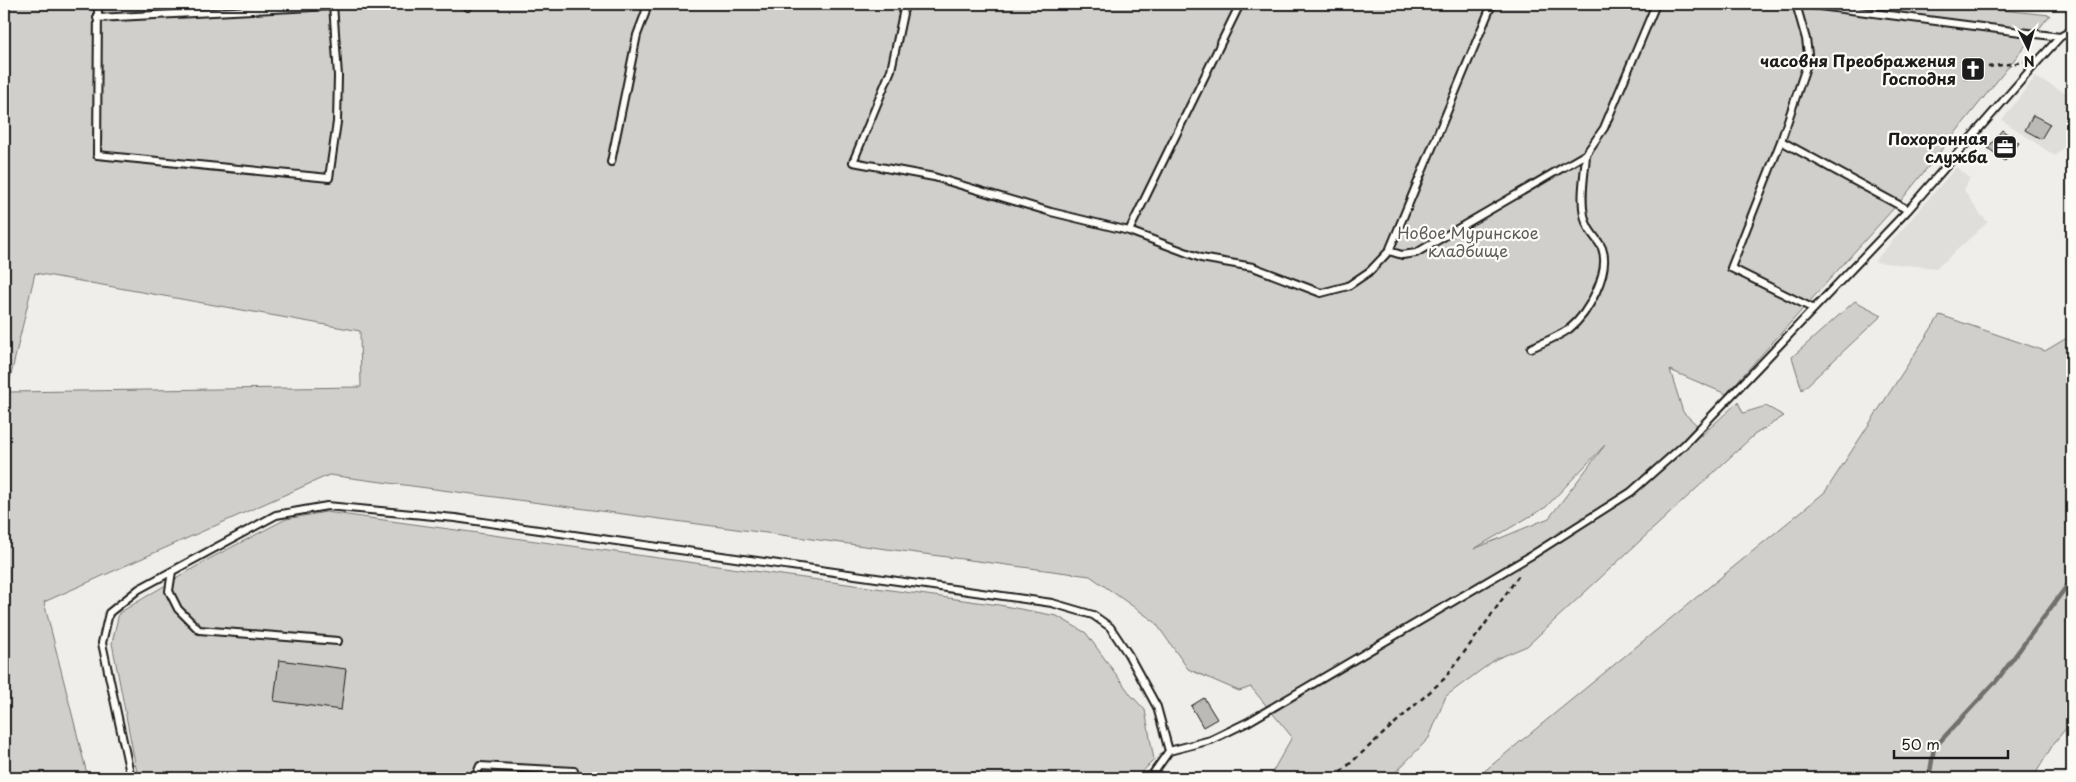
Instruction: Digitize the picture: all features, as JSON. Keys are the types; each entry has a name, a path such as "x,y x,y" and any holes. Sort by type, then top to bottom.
{"lane":[{"path":"97,18 333,5 338,76 337,122 329,178 97,155 97,18 98,4"},
{"path":"610,162 637,35 647,4"},
{"path":"905,4 891,70 853,162 934,177 1051,212 1130,231 1201,258 1253,267 1321,293 1348,286 1370,271 1389,251 1492,4"},
{"path":"1130,231 1240,4"},
{"path":"1389,251 1402,254 1416,253 1586,154 1604,128 1656,4"},
{"path":"1796,4 1806,39 1808,54 1806,67 1781,141 1731,268 1812,308"},
{"path":"1804,4 2060,37"},
{"path":"1150,778 1169,751 1211,740 1248,722 1532,556 1631,492 1684,445 1812,308 1908,210 2060,37 2072,30"},
{"path":"1781,141 1908,210"},
{"path":"1532,348 1569,328 1584,314 1602,277 1605,261 1602,247 1590,234 1584,216 1582,195 1586,154"},
{"path":"131,778 102,643 109,613 139,589 276,515 327,506 456,518 1052,603 1092,615 1110,627 1128,654 1157,707 1169,751"},
{"path":"172,572 169,591 178,609 199,630 338,641"},
{"path":"475,778 480,766 574,771"}],"path":[{"path":"1988,67 2039,60"},
{"path":"1334,778 1444,679 1481,630 1532,556"}],"shaded area":[{"path":"2035,77 2072,96 2072,138 2055,156 2002,120"},
{"path":"1956,167 1970,178 1964,190 1980,214 1988,222 1937,268 1874,262"}],"green space":[{"name":"Новое Муринское кладбище","path":"4,4 1942,4 2050,15 1903,198 1726,394 1670,370 1683,412 1700,428 1701,436 1738,402 1743,413 1766,406 1784,416 1754,435 1527,646 1496,659 1446,696 1429,738 1390,778 1269,778 1292,737 1251,687 1239,691 1188,669 1155,622 1090,576 329,475 44,602 88,778 4,778","holes":["35,273 360,331 361,387 7,392","1605,445 1549,518 1474,549 1546,507"]},
{"path":"1855,301 1882,315 1802,390 1792,357"},
{"path":"1940,315 2045,351 2072,335 2072,721 2054,743 2033,778 1476,778 1825,492"},
{"path":"326,512 999,605 1057,616 1086,633 1131,695 1145,710 1154,760 1136,778 138,778 112,643 119,613 207,560 286,519"}],"building":[{"path":"1981,60 1983,77 1965,79 1963,62"},
{"path":"2033,115 2050,124 2041,139 2025,130"},
{"path":"2002,130 2019,143 2005,161 1988,148"},
{"path":"279,660 346,669 341,710 274,701"},
{"path":"1204,698 1217,719 1203,727 1191,706"}],"waterway":[{"path":"1929,778 1934,748 1998,679 2072,579"}],"place":[{"name":"часовня Преображения Господня","path":"1973,69"},
{"name":"Похоронная служба","path":"2005,147"}]}
